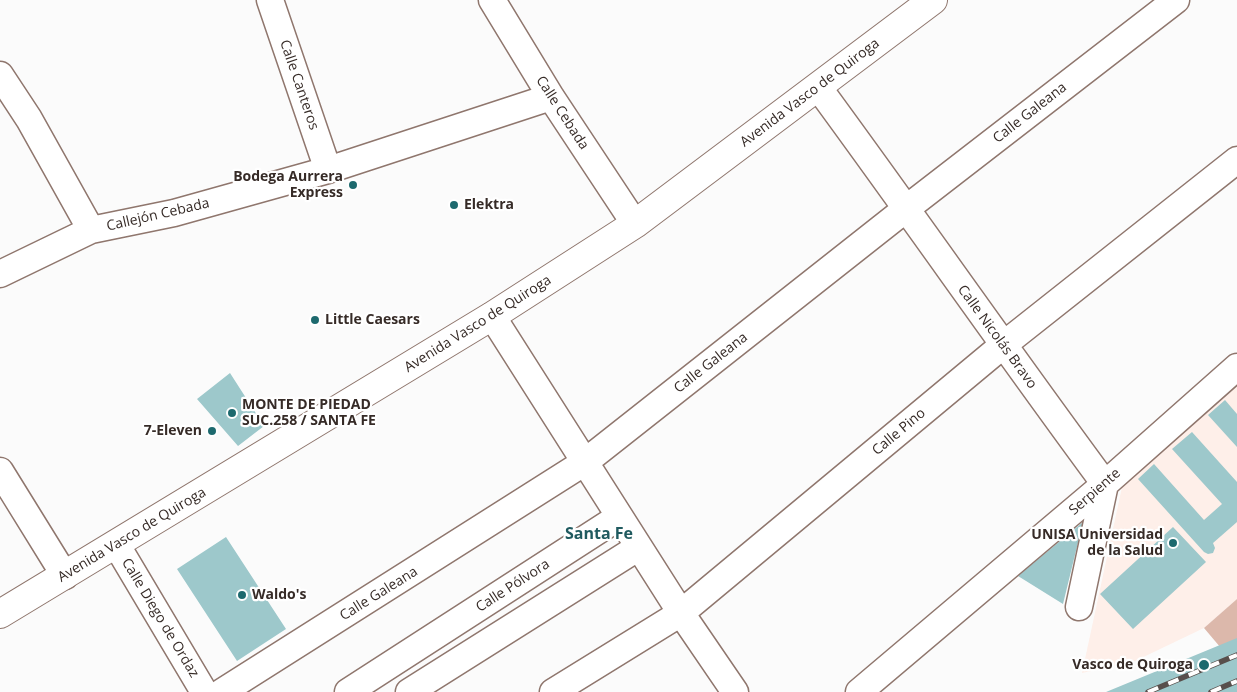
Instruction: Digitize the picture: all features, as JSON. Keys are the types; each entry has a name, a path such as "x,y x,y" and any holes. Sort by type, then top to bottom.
{"main road":[{"name":"Avenida Vasco de Quiroga","path":"0,614 66,576 492,316 635,224 932,0"}],"street":[{"name":"Calle Canteros","path":"270,0 328,170"},
{"name":"Calle Cebada","path":"492,0 551,98 635,224"},
{"name":"Calle Galeana","path":"222,692 585,462 907,208 1176,0"},
{"path":"0,75 29,119 91,230"},
{"name":"Calle Nicolás Bravo","path":"818,87 907,208 1002,346 1105,484"},
{"name":"Callejón Cebada","path":"0,274 91,230 174,213 328,170 551,98"},
{"name":"Calle Pino","path":"553,692 681,613 1002,346 1237,160"},
{"path":"492,316 681,613 735,692"},
{"name":"Serpiente","path":"859,692 1105,484 1237,367"},
{"path":"0,471 66,576"},
{"path":"1079,607 1105,484"},
{"name":"Calle Pólvora","path":"348,692 619,517"},
{"name":"Calle Diego de Ordaz","path":"116,544 204,692"},
{"path":"407,654 417,687 640,547"}],"shaded area":[{"name":"UNISA Universidad de la Salud","path":"1237,382 1237,599 1204,628 1133,662 1082,673 1122,487"},
{"path":"1237,599 1237,667 1204,628"}],"building":[{"name":"MONTE DE PIEDAD SUC.258 / SANTA FE","path":"230,373 264,426 238,446 197,399"},
{"path":"1225,400 1237,414 1237,447 1208,415"},
{"path":"1192,432 1237,482 1237,522 1213,543 1215,548 1213,553 1208,554 1204,552 1138,479 1154,464 1204,520 1222,504 1172,449"},
{"path":"1083,522 1063,604 1018,576"},
{"path":"1173,527 1206,562 1133,629 1100,594"},
{"path":"226,537 286,629 237,661 177,569"},
{"name":"Vasco de Quiroga","path":"1237,638 1237,692 1106,692"}],"railway":[{"path":"1148,692 1237,655"},
{"path":"1211,692 1237,681"}],"place":[{"name":"Bodega Aurrera Express","path":"353,185"},
{"name":"Elektra","path":"454,205"},
{"name":"Little Caesars","path":"315,320"},
{"name":"MONTE DE PIEDAD SUC.258 / SANTA FE","path":"232,413"},
{"name":"7-Eleven","path":"212,431"},
{"name":"UNISA Universidad de la Salud","path":"1173,543"},
{"name":"Waldo's","path":"242,595"},
{"name":"Vasco de Quiroga","path":"1204,665"}],"district":[{"name":"Santa Fe","path":"599,534"}]}
